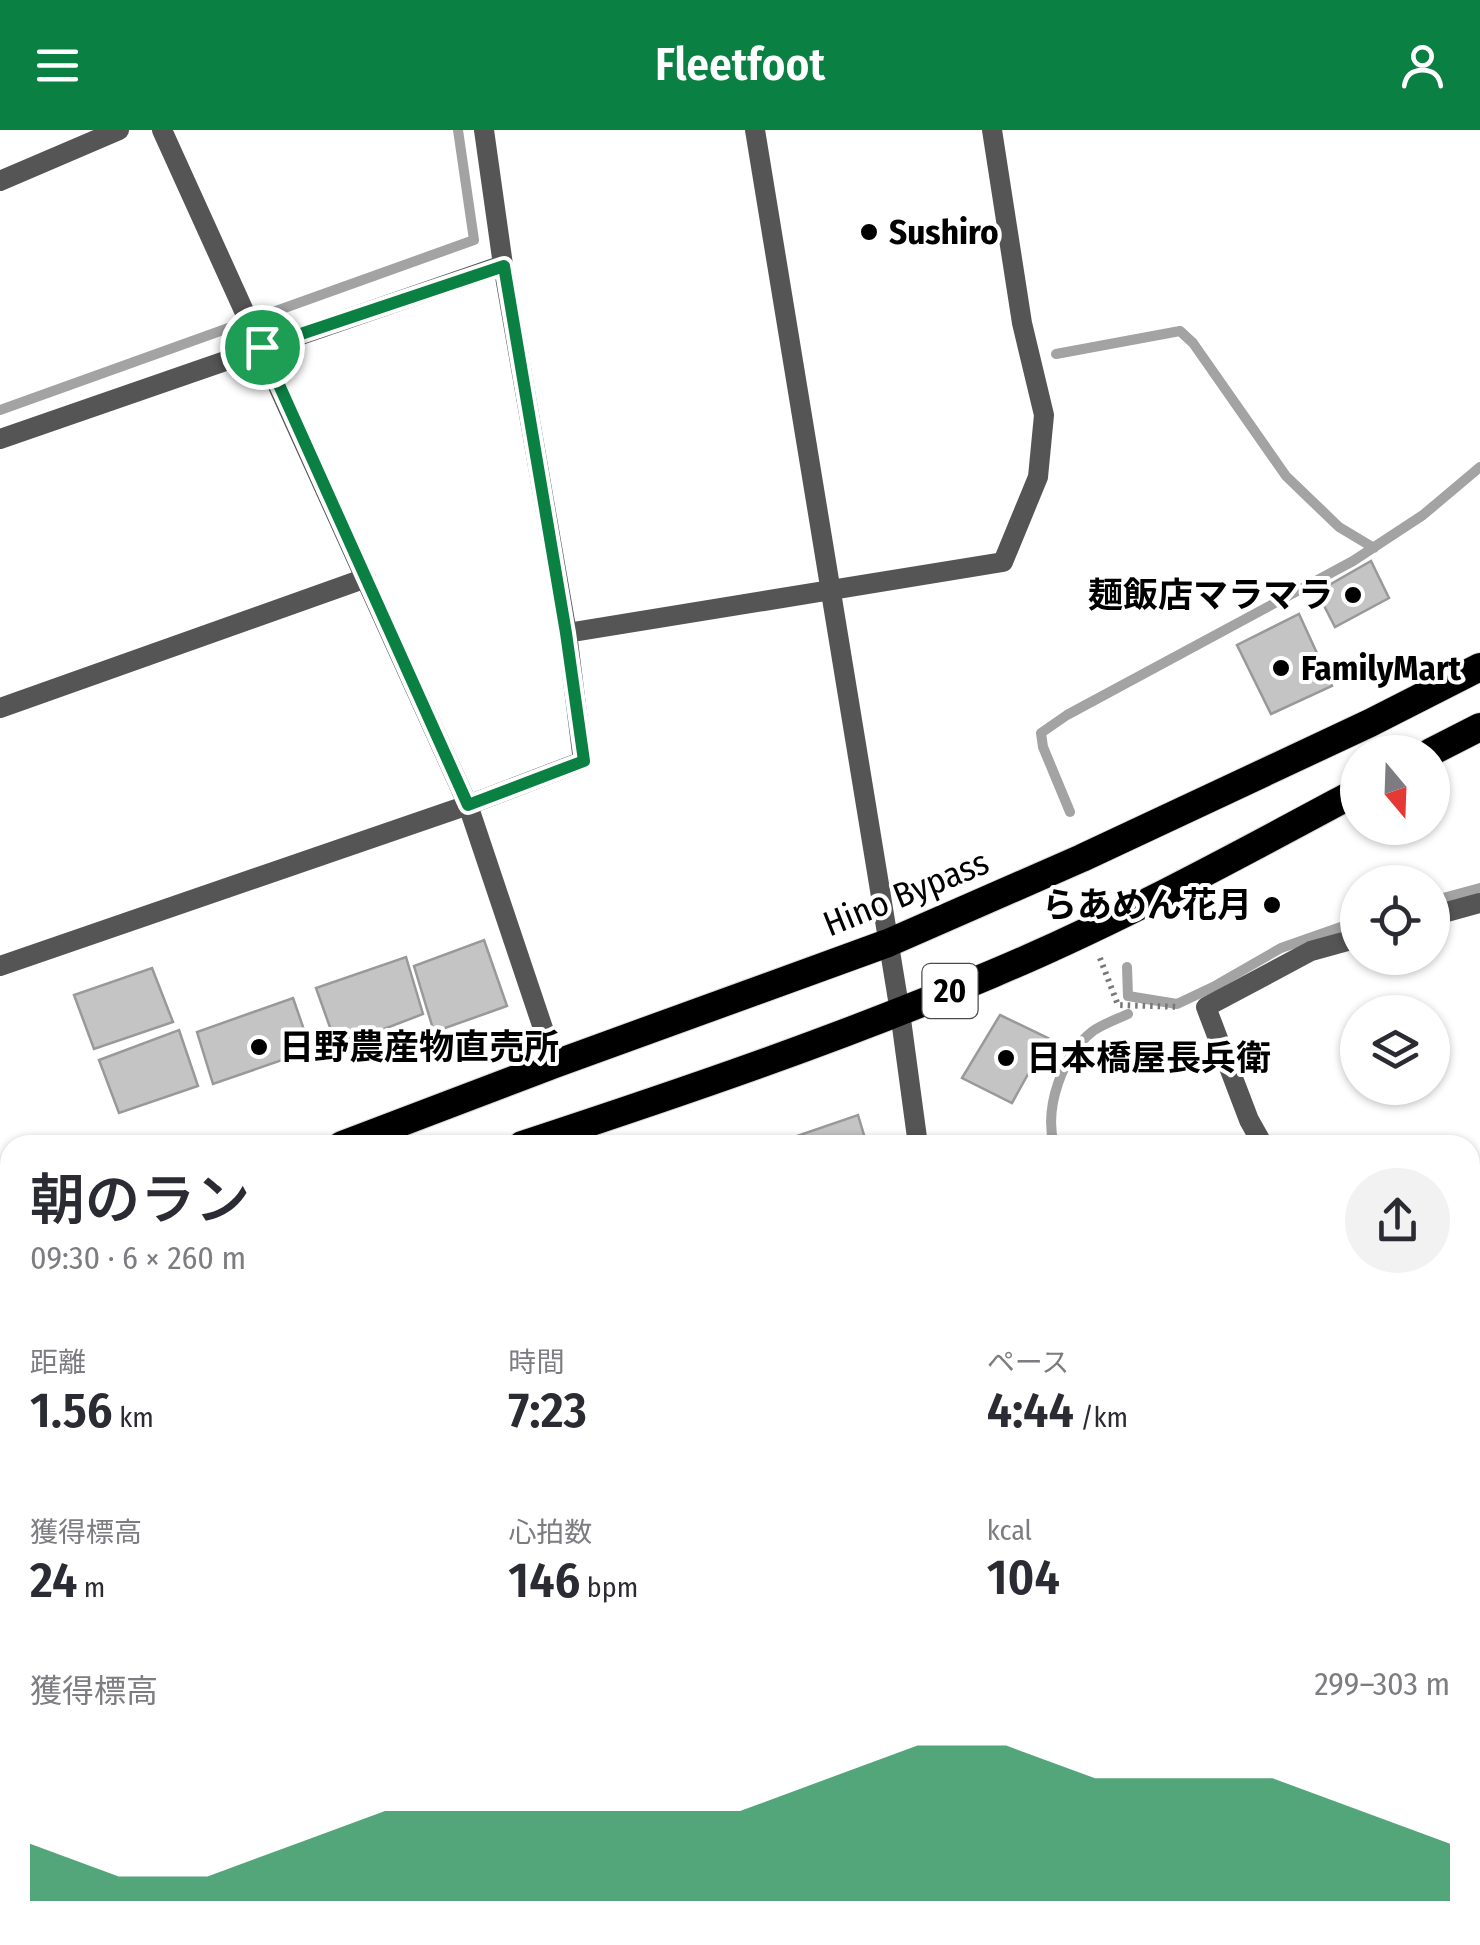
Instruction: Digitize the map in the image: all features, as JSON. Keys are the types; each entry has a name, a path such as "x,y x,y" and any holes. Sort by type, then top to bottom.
{"highway":[{"name":"Hino Bypass","path":"368,1135 888,944 1370,723 1480,666"},
{"path":"1450,742 1480,727"},
{"name":"20","path":"576,1135 664,1098 900,1012 1090,930 1340,801"}],"street":[{"path":"0,181 119,130"},
{"path":"162,130 468,805 555,1064"},
{"path":"0,966 468,805 584,761 484,130"},
{"path":"755,130 900,1012 917,1135"},
{"path":"566,633 1003,562 1038,477 1044,415 1022,323 992,130"},
{"path":"0,439 260,341 504,266"},
{"path":"0,708 366,578"},
{"path":"1450,911 1480,903"},
{"path":"1257,1135 1206,1007 1310,952 1340,943"}],"path":[{"path":"1090,930 1118,1005 1206,1007"}],"building":[{"name":"麺飯店マラマラ","path":"1371,561 1389,598 1335,627 1317,592"},
{"path":"1299,614 1332,686 1271,714 1237,645"},
{"path":"484,940 507,1006 434,1032 414,966"},
{"path":"406,957 423,1014 337,1047 316,988"},
{"path":"152,968 173,1022 94,1049 74,995"},
{"path":"293,998 311,1050 213,1084 197,1032"},
{"name":"日本橋屋長兵衛","path":"1000,1015 1048,1038 1012,1103 962,1078"},
{"path":"179,1030 198,1086 119,1113 99,1060"},
{"path":"858,1115 864,1135 800,1135"}],"waterway":[{"path":"0,410 474,240 458,130"},
{"path":"1056,354 1180,331 1193,343 1286,476 1339,527 1374,548"},
{"path":"1070,812 1041,733 1067,715 1353,561 1423,515 1480,467"},
{"path":"1450,896 1480,888"},
{"path":"1127,967 1128,996 1177,1004 1281,948 1340,927"},
{"path":"1053,1135 1054,1099 1072,1054 1093,1031 1128,1014"}],"place":[{"name":"Sushiro","path":"869,232"},
{"name":"麺飯店マラマラ","path":"1353,595"},
{"name":"FamilyMart","path":"1281,668"},
{"name":"らあめん花月","path":"1272,905"},
{"name":"日野農産物直売所","path":"259,1047"},
{"name":"日本橋屋長兵衛","path":"1006,1058"}],"route":[{"path":"504,266 584,761 468,805 262,347 504,266"}]}
